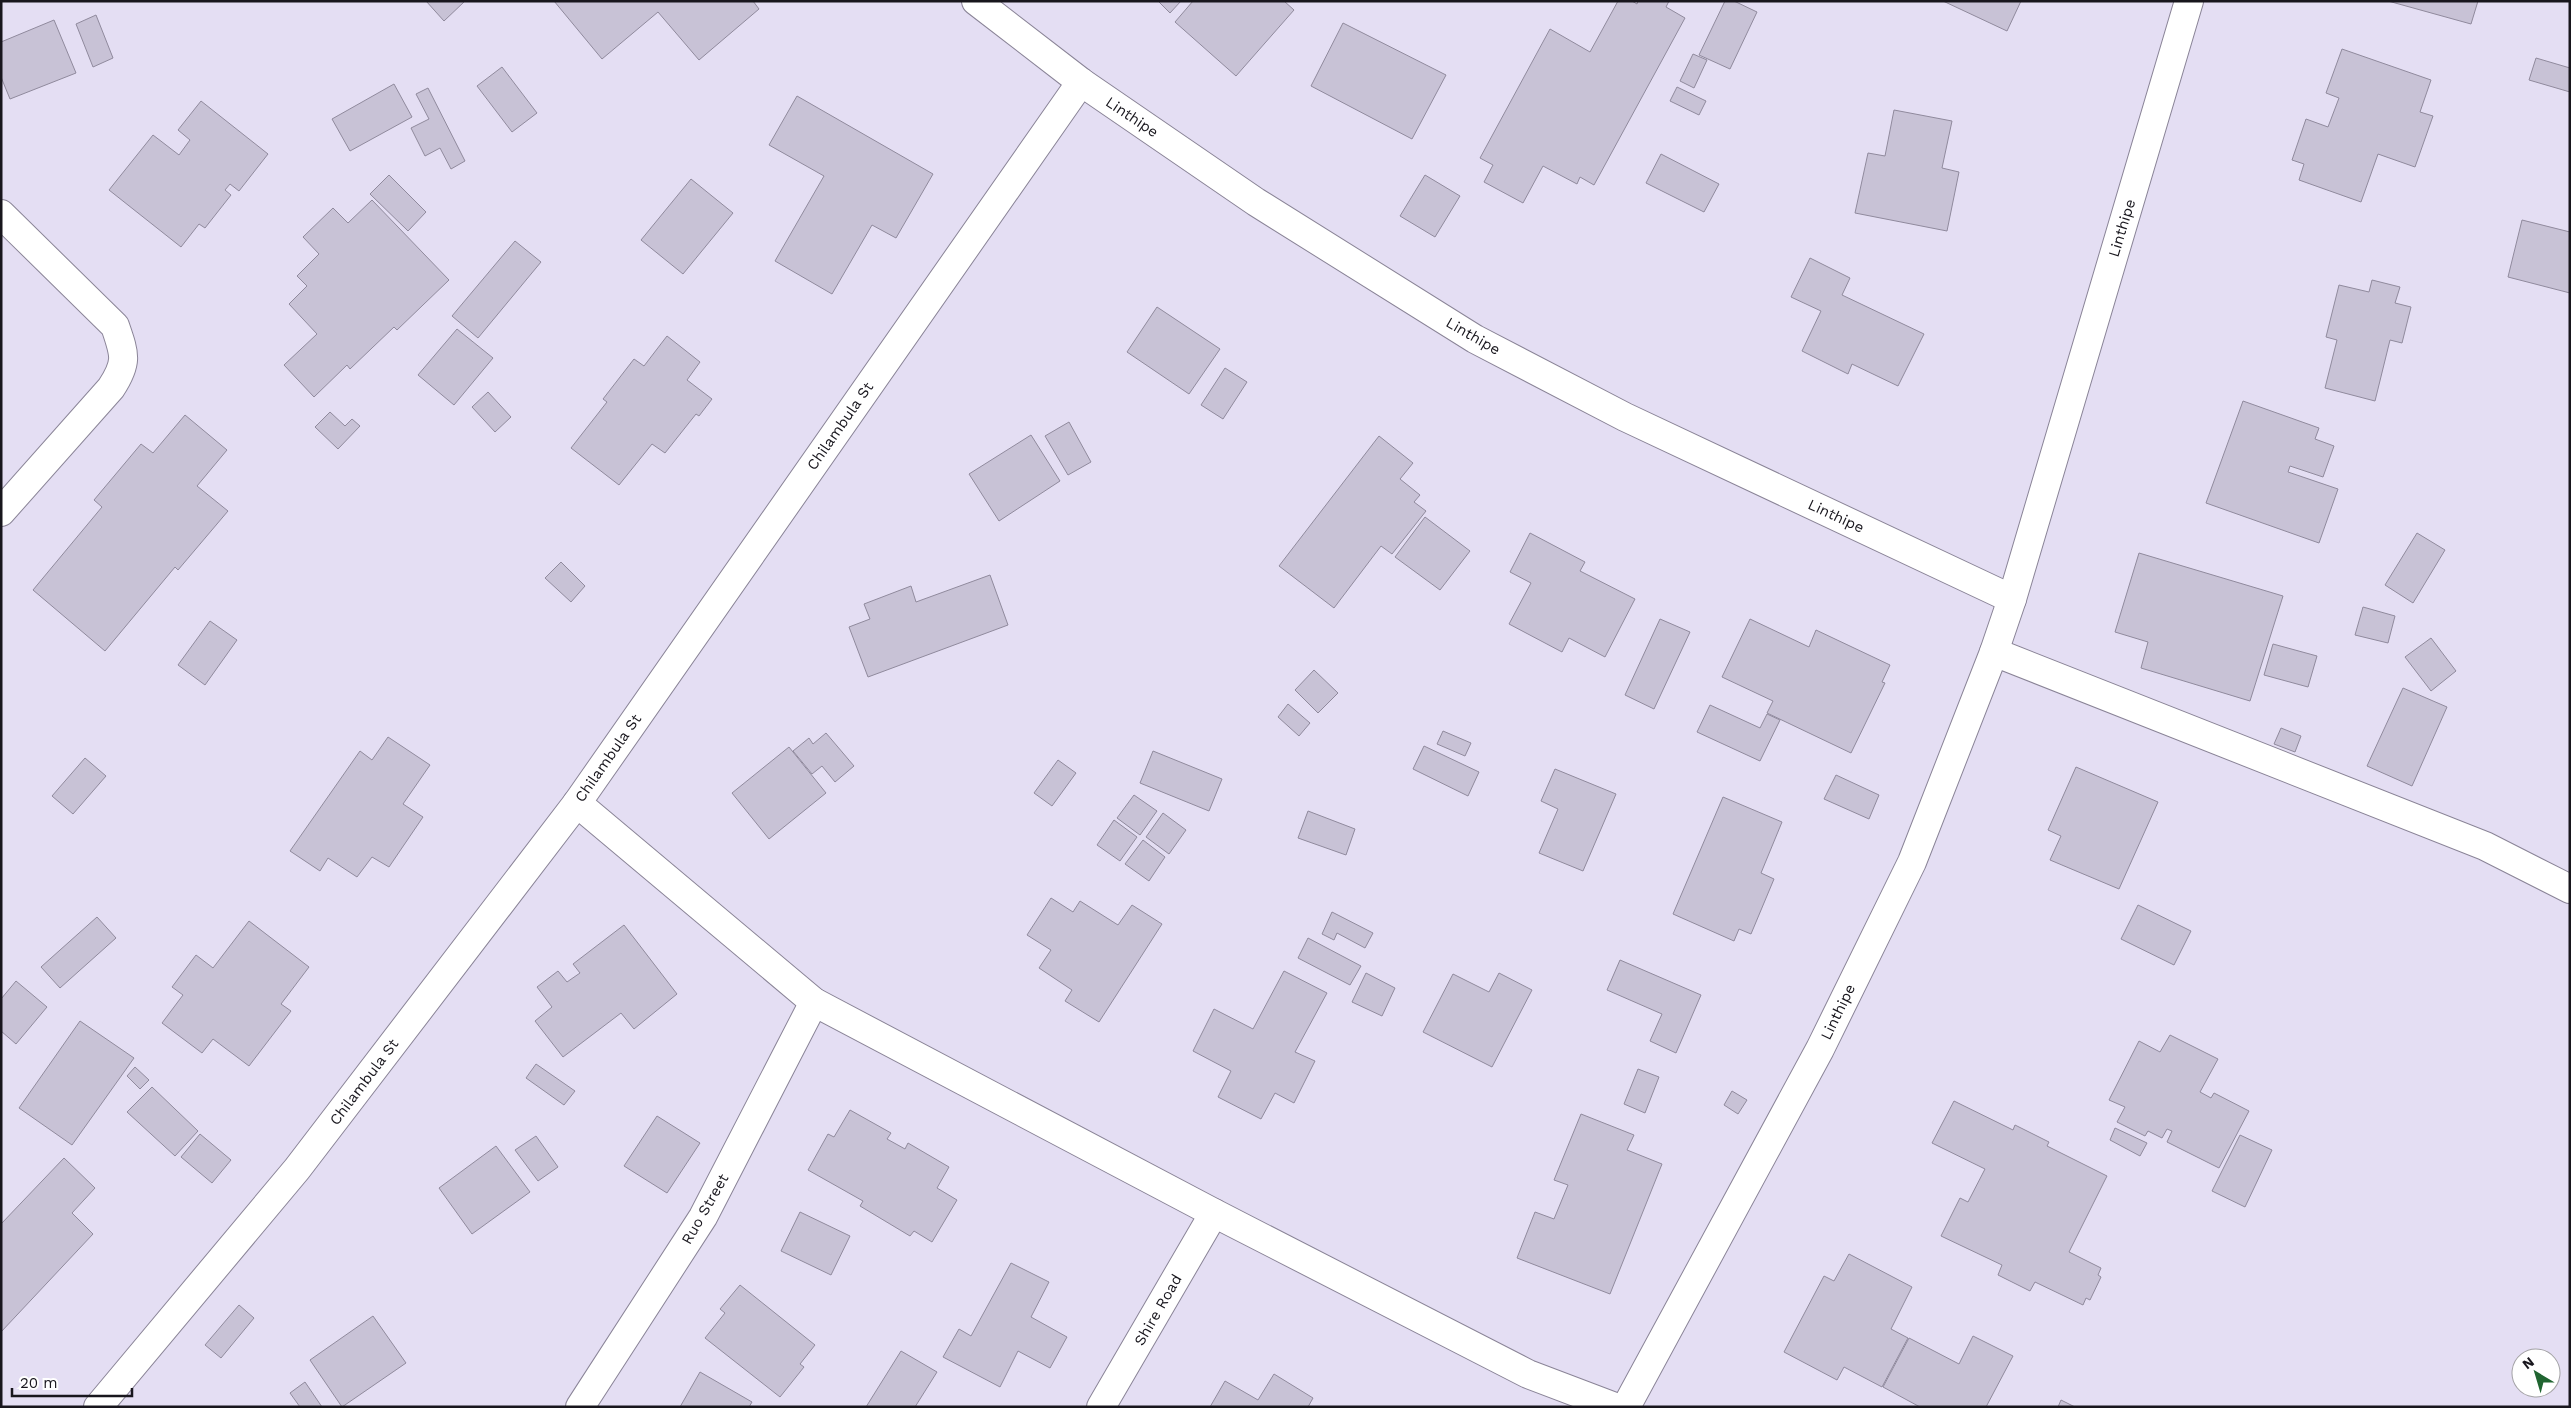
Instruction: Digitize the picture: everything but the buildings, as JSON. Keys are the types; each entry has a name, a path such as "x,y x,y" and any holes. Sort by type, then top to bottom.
{"street":[{"name":"Linthipe","path":"976,1 1081,82 1256,202 1475,339 1625,417 2012,599"},
{"name":"Linthipe","path":"1626,1407 1820,1049 1912,862 1994,652 2012,599 2190,1"},
{"name":"Chilambula St","path":"98,1407 298,1169 577,803 1081,82"},
{"path":"1,214 115,326 124,349 123,370 111,388 1,512"},
{"path":"1994,652 2485,846 2570,889"},
{"path":"577,803 814,1002 1214,1213 1528,1374 1615,1407"},
{"name":"Ruo Street","path":"580,1407 703,1216 814,1002"},
{"name":"Shire Road","path":"1101,1407 1214,1213"}]}
